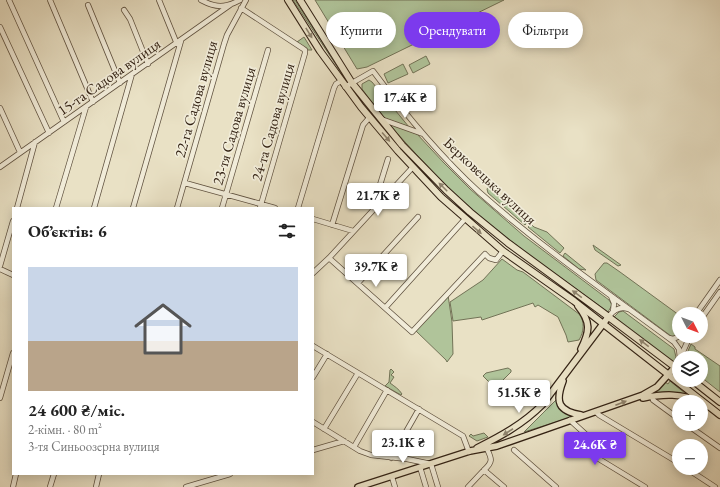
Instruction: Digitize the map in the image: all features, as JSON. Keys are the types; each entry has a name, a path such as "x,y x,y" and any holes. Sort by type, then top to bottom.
{"highway":[{"path":"288,0 345,87 369,118 412,168 441,197 503,251 574,301 720,415"},
{"path":"300,0 352,83 419,163 470,212 508,243 611,314 672,365"},
{"path":"701,387 720,402"}],"main road":[{"path":"574,301 586,316 588,332 576,361"},
{"path":"361,487 470,451 502,436 530,416 542,405 611,314"},
{"path":"470,451 487,449 635,398 657,387 672,373"},
{"path":"565,375 559,391 561,406 568,412 583,416"},
{"path":"635,398 666,394 680,395"}],"street":[{"path":"9,0 64,122"},
{"path":"50,0 94,102"},
{"path":"133,207 179,42 158,0"},
{"path":"201,0 211,6 230,5"},
{"name":"15-та Садова вулиця","path":"0,167 230,5 240,0"},
{"name":"22-га Садова вулиця","path":"177,207 224,44 227,35 246,0"},
{"path":"88,5 120,83"},
{"name":"24-та Садова вулиця","path":"241,8 305,50 261,206"},
{"path":"124,10 130,19 148,64"},
{"path":"0,27 49,133"},
{"name":"23-тя Садова вулиця","path":"222,207 268,50"},
{"name":"Берковецька вулиця","path":"352,83 372,71 423,134 460,173 486,197 555,255 668,338 678,346 679,351"},
{"path":"94,207 132,74"},
{"path":"298,207 334,88 336,84 341,81"},
{"path":"345,87 352,83"},
{"path":"56,207 86,107"},
{"path":"0,108 20,152"},
{"path":"332,225 363,126 369,118"},
{"path":"381,119 423,134"},
{"path":"17,207 35,142"},
{"path":"377,206 375,201 388,159"},
{"path":"314,272 329,258 412,168"},
{"path":"185,182 261,206"},
{"path":"358,283 418,217"},
{"path":"314,219 353,231"},
{"path":"385,308 465,219"},
{"path":"12,225 0,268 12,274"},
{"path":"329,258 412,332 485,254 489,258 496,260 503,251"},
{"path":"701,307 720,280"},
{"path":"607,292 613,301 614,306 611,314"},
{"path":"708,309 720,292"},
{"path":"611,314 622,308 633,311"},
{"path":"668,338 672,339"},
{"path":"314,347 463,436 470,451"},
{"path":"314,375 327,354"},
{"path":"0,398 12,356"},
{"path":"324,429 358,373"},
{"path":"354,447 387,390"},
{"path":"652,396 653,400 672,414"},
{"path":"391,458 419,409"},
{"path":"596,412 672,459"},
{"path":"570,420 604,451 599,459 646,487"},
{"path":"314,423 354,447 371,455 407,459 431,464 438,487"},
{"path":"696,431 720,448"},
{"path":"314,450 344,441"},
{"path":"468,487 490,464 491,460 487,449"},
{"path":"514,450 556,487"},
{"path":"420,467 426,487"},
{"path":"484,470 504,487"},
{"path":"13,487 16,475"},
{"path":"50,487 54,475"},
{"path":"96,487 99,475"},
{"path":"186,487 227,475"},
{"path":"697,475 715,487"},
{"path":"392,477 395,487"}],"green space":[{"path":"293,0 295,0 346,80"},
{"path":"315,0 504,0 479,12 404,12 404,48 406,48 367,67 357,69 344,48 396,48 396,12 326,12 326,18"},
{"path":"304,37 312,50 308,50 297,42"},
{"path":"426,56 430,64 413,73 409,65"},
{"path":"403,64 408,74 388,83 384,74"},
{"path":"369,80 409,127 384,118 362,89 362,84"},
{"path":"388,123 417,134 470,189 524,236 609,300 612,305 608,312 518,246 466,204 436,175"},
{"path":"489,186 528,221 525,225 488,193 487,189"},
{"path":"531,224 534,227 547,232 564,248 560,253 528,227"},
{"path":"593,245 621,265 618,266 595,250"},
{"path":"565,253 586,270 579,269 563,256"},
{"path":"502,259 517,270 523,272 579,314 583,327 579,340 568,342 558,317 538,305 535,307 533,303 482,320 481,317 453,321 450,302 483,280"},
{"path":"604,263 607,263 672,310 672,337 596,280 595,274"},
{"path":"448,295 452,322 453,354 447,362 416,331"},
{"path":"623,311 674,349 674,351 672,351 672,363 614,317 619,312"},
{"path":"691,344 698,351 688,351"},
{"path":"708,358 720,366 720,392 708,383"},
{"path":"508,368 511,372 496,387 483,376 486,373"},
{"path":"391,369 394,372 391,375 394,377 390,383 402,394 401,395 385,386 389,382"},
{"path":"670,381 672,383 672,387 677,387 686,394 669,392 652,393 665,382 668,384"},
{"path":"557,399 561,409 572,417 524,432"},
{"path":"484,433 488,437 477,441 469,436 471,434 473,436"}]}
